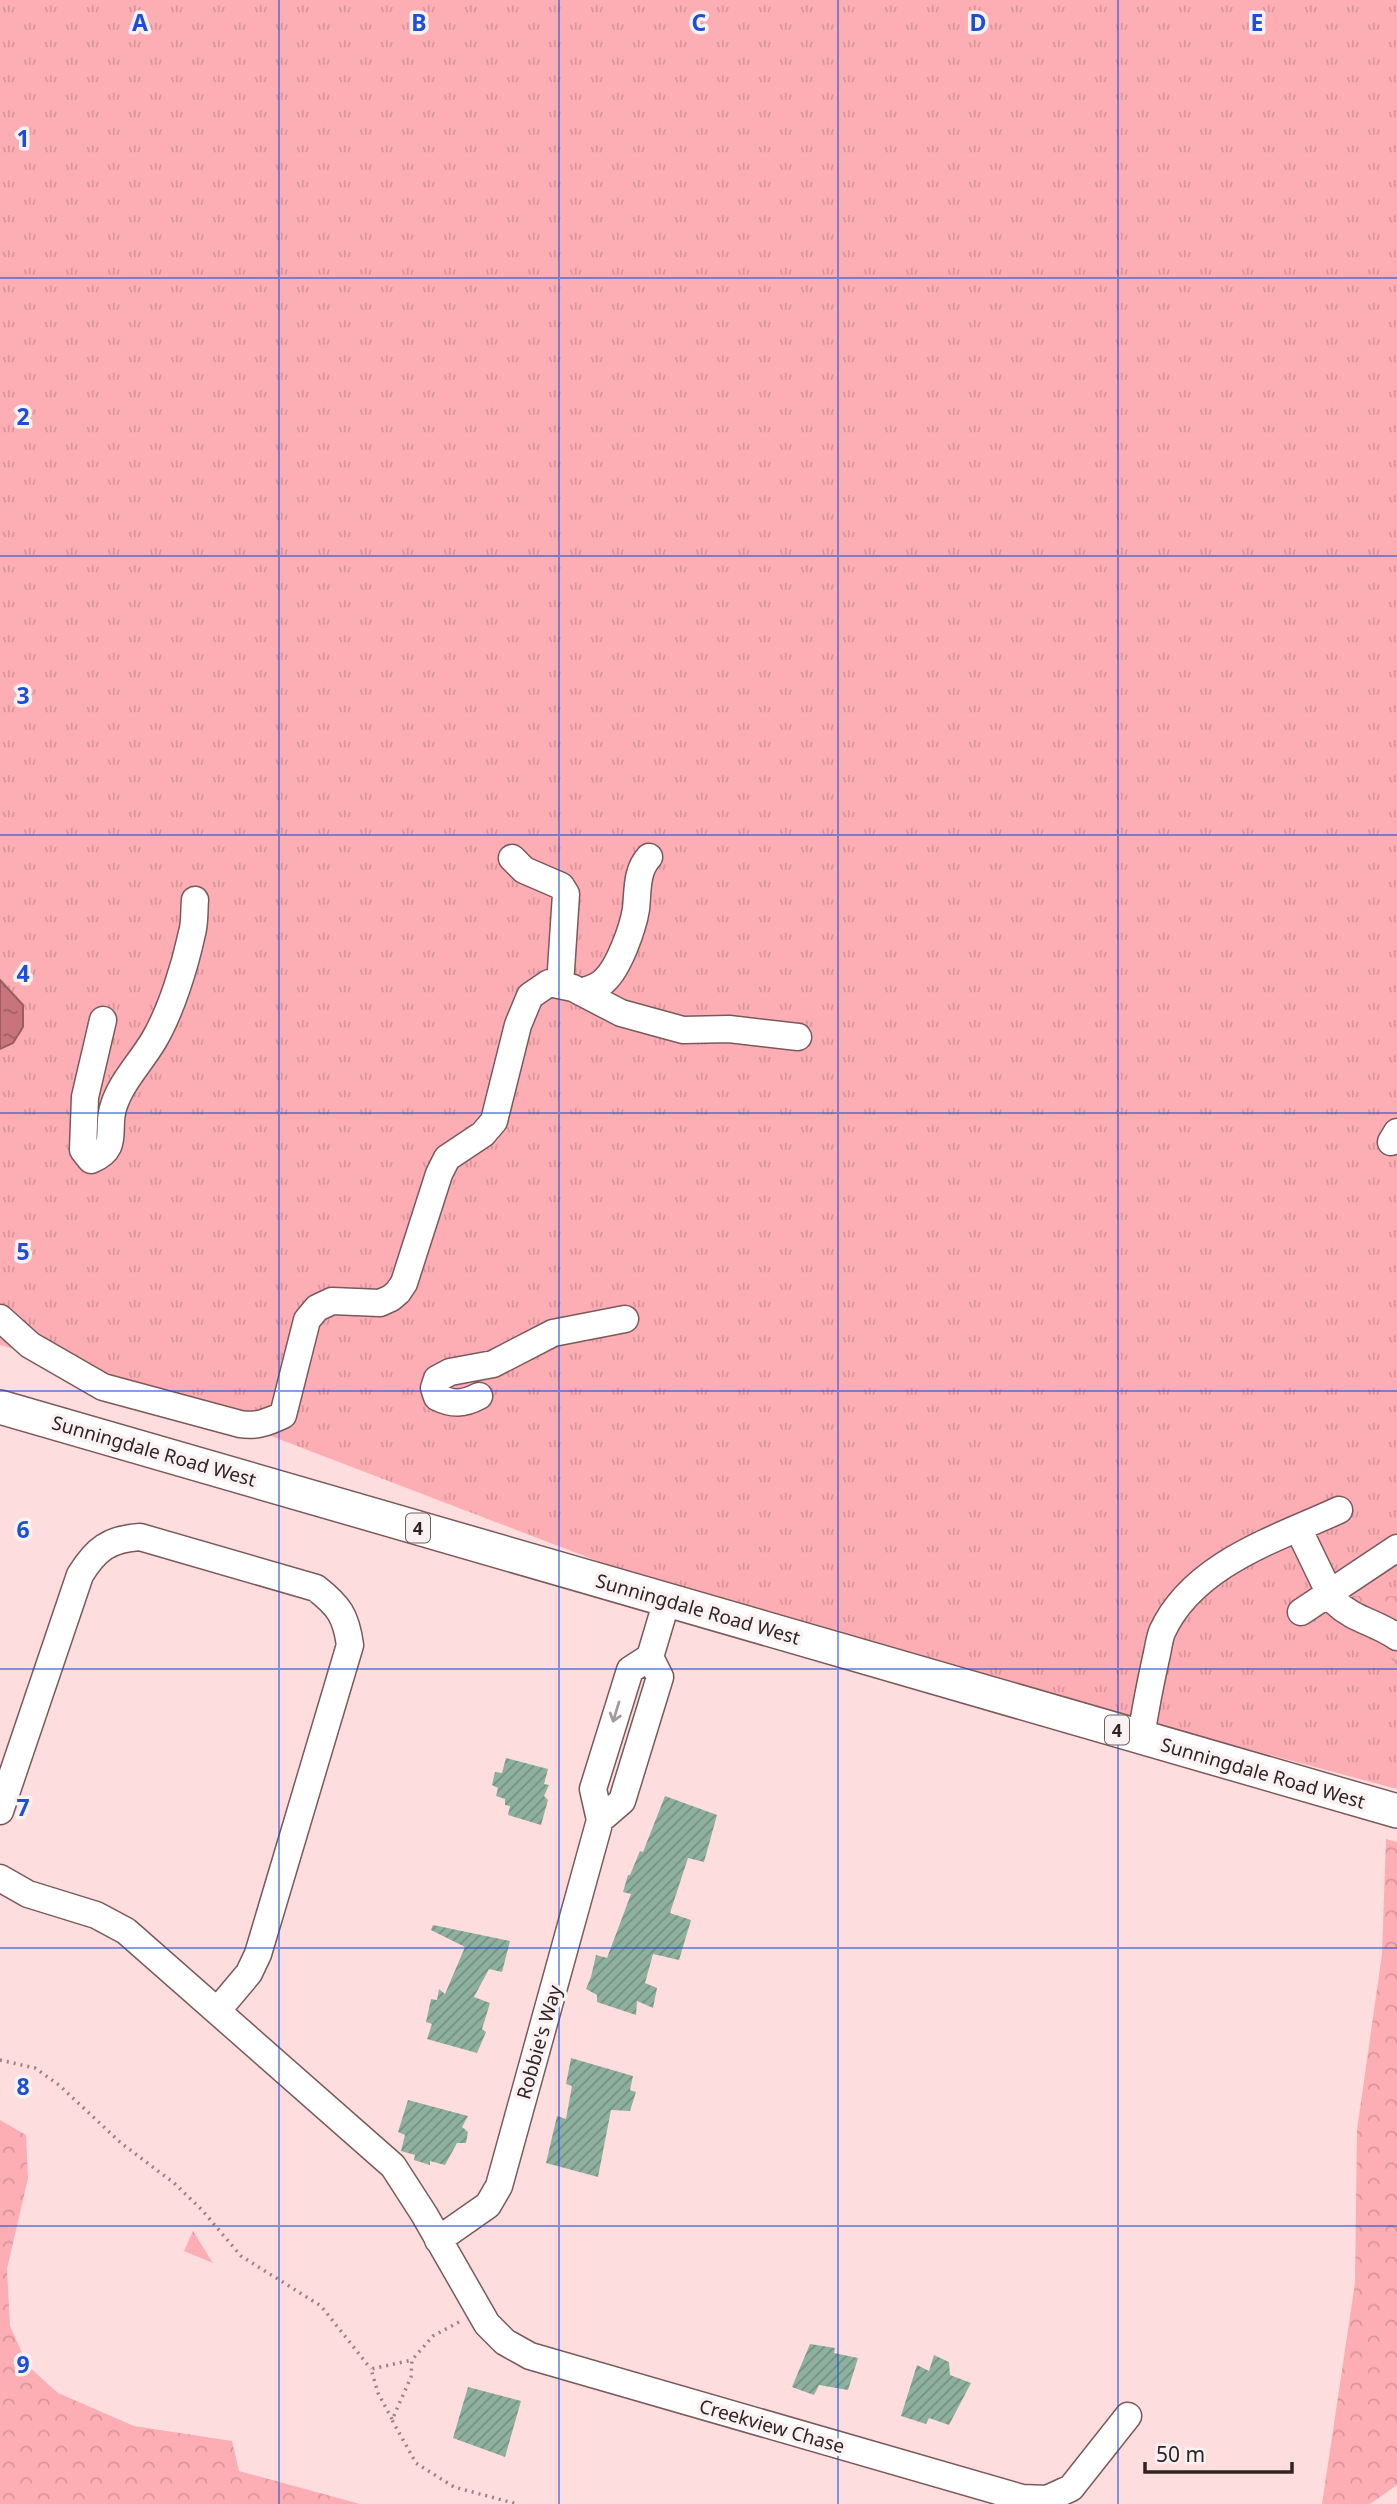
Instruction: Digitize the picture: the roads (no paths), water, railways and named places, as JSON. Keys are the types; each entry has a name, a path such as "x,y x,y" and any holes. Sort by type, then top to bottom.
{"main road":[{"name":"Sunningdale Road West","path":"0,1407 1397,1811"}],"street":[{"path":"571,989 598,986 607,979 635,913 640,874 649,857"},
{"path":"512,858 524,870 561,886 566,894 571,989"},
{"path":"103,1020 85,1097 83,1150 91,1160 103,1155 109,1147 113,1106 128,1078 155,1040 193,931 195,900"},
{"path":"0,1318 30,1345 103,1387 250,1426 269,1422 283,1415 307,1321 317,1308 331,1301 380,1303 391,1298 404,1283 447,1158 483,1133 494,1121 518,1025 530,996 549,983 571,989 621,1013 683,1030 729,1029 797,1037"},
{"path":"480,1396 457,1404 438,1396 434,1388 437,1379 450,1372 493,1364 553,1333 625,1319"},
{"path":"1141,1737 1161,1633 1184,1597 1217,1570 1248,1551 1339,1510"},
{"path":"1298,1528 1330,1593 1358,1619 1378,1625 1397,1637"},
{"path":"0,1811 80,1575 90,1559 104,1546 122,1538 140,1536 316,1588 331,1600 342,1613 351,1645 258,1954 249,1973 218,2010"},
{"path":"1301,1612 1397,1548"},
{"name":"Robbie's Way","path":"438,2240 488,2205 499,2186 600,1820 593,1789 630,1670 650,1657 667,1600"},
{"name":"Creekview Chase","path":"0,1878 27,1894 96,1915 126,1931 393,2166 487,2324 505,2343 530,2356 1022,2498 1047,2499 1072,2488 1128,2416"}],"water":[{"path":"0,980 23,1005 23,1027 13,1043 0,1049"}]}
